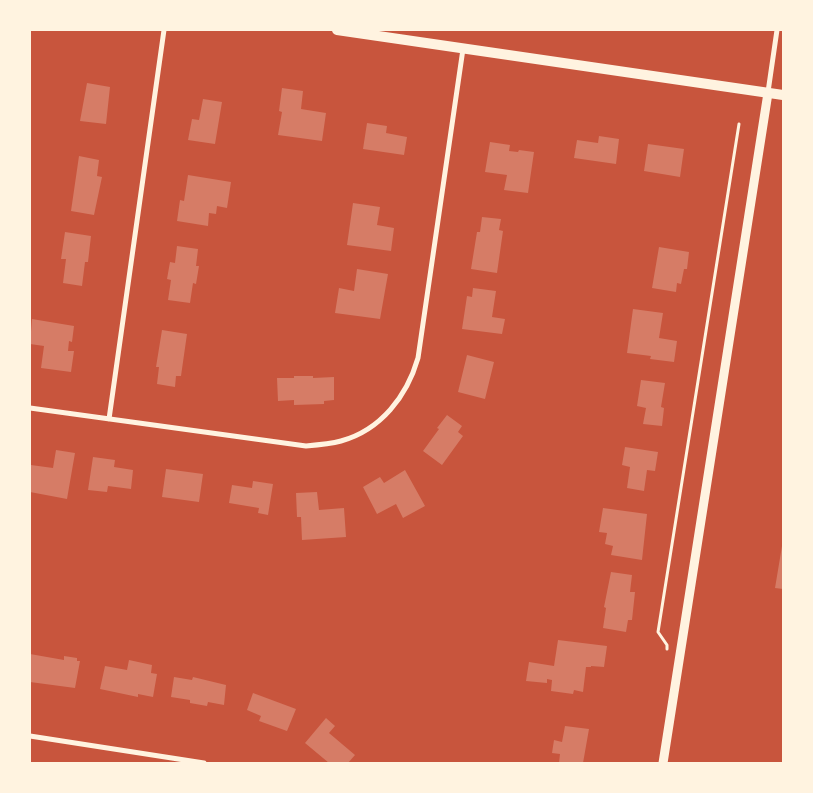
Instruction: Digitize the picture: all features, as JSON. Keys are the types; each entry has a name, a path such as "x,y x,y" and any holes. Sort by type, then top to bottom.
{"main road":[{"path":"337,30 783,95"}],"street":[{"path":"109,419 164,30"},
{"path":"663,763 777,30"},
{"path":"30,408 297,446 340,442 373,425 390,410 407,386 416,365 463,49"},
{"path":"30,736 204,763"}],"path":[{"path":"666,655 667,645 658,632 739,124"}],"building":[{"path":"87,83 110,87 106,124 80,121"},
{"path":"282,88 303,91 301,109 326,113 322,141 278,135 282,112 279,111"},
{"path":"203,99 222,102 215,144 188,140 192,119 199,120"},
{"path":"367,123 387,126 386,133 407,137 404,155 363,149"},
{"path":"599,136 619,139 616,164 574,158 577,140 598,143"},
{"path":"490,142 510,145 509,151 534,152 528,193 504,190 507,175 485,172"},
{"path":"648,144 684,149 680,177 644,171"},
{"path":"79,156 99,160 97,176 102,177 94,215 71,211"},
{"path":"188,175 231,182 227,208 217,206 216,214 209,213 208,226 177,221 180,200 184,201"},
{"path":"353,203 380,207 377,225 394,228 391,251 347,245"},
{"path":"482,217 501,219 499,230 503,231 497,273 471,269 477,232 480,232"},
{"path":"65,232 91,236 88,262 85,262 82,286 63,283 66,259 61,259"},
{"path":"177,246 198,249 196,266 199,266 196,284 193,283 190,303 168,300 171,280 167,279 170,262 175,263"},
{"path":"659,247 689,252 687,269 684,269 681,284 677,283 676,292 652,288"},
{"path":"357,269 388,274 380,319 335,313 339,288 354,291"},
{"path":"473,288 496,291 492,317 505,319 502,334 462,329 467,296 472,297"},
{"path":"633,309 663,313 659,338 677,341 674,362 650,359 651,356 627,353"},
{"path":"32,319 74,326 72,342 69,341 68,351 74,351 71,372 41,368 44,346 30,344"},
{"path":"162,330 187,334 181,376 176,376 175,387 157,384 159,367 156,367"},
{"path":"467,355 494,362 485,399 458,392"},
{"path":"294,376 313,376 313,378 334,377 334,400 324,401 324,404 294,405 294,400 278,401 277,378 294,378"},
{"path":"641,380 665,383 661,407 664,408 662,426 643,424 646,408 637,406"},
{"path":"447,415 462,426 458,432 463,436 442,465 423,451"},
{"path":"625,447 658,452 655,471 647,470 644,491 627,488 630,467 622,465"},
{"path":"56,450 75,453 67,499 30,492 31,465 53,468"},
{"path":"93,457 115,460 114,467 133,470 131,489 108,486 107,492 88,490"},
{"path":"166,469 203,474 199,502 162,497"},
{"path":"405,470 425,506 403,518 396,504 377,514 363,487 380,477 384,483"},
{"path":"253,481 273,484 268,515 258,513 259,508 229,503 232,485 252,488"},
{"path":"317,492 319,510 344,508 346,537 302,540 301,517 297,517 296,493"},
{"path":"603,508 647,514 642,560 611,555 613,546 605,544 607,533 599,532"},
{"path":"783,546 783,589 775,588"},
{"path":"611,572 632,575 630,592 635,592 632,620 628,620 626,632 603,628 606,608 604,607"},
{"path":"558,640 607,646 604,667 586,667 583,692 574,690 573,694 551,691 552,680 547,679 547,683 526,681 529,662 554,666"},
{"path":"30,654 64,660 64,656 77,658 77,661 80,661 75,688 30,682"},
{"path":"129,660 152,665 151,673 157,674 153,697 138,694 138,697 100,689 105,666 127,670"},
{"path":"174,677 192,680 193,677 226,685 224,705 208,702 207,706 190,703 190,700 171,697"},
{"path":"253,693 296,709 287,731 259,721 261,716 247,710"},
{"path":"326,718 335,726 329,733 355,755 348,763 329,763 305,743"},
{"path":"565,726 589,729 583,763 559,763 560,754 552,753 554,740 562,742"}]}
